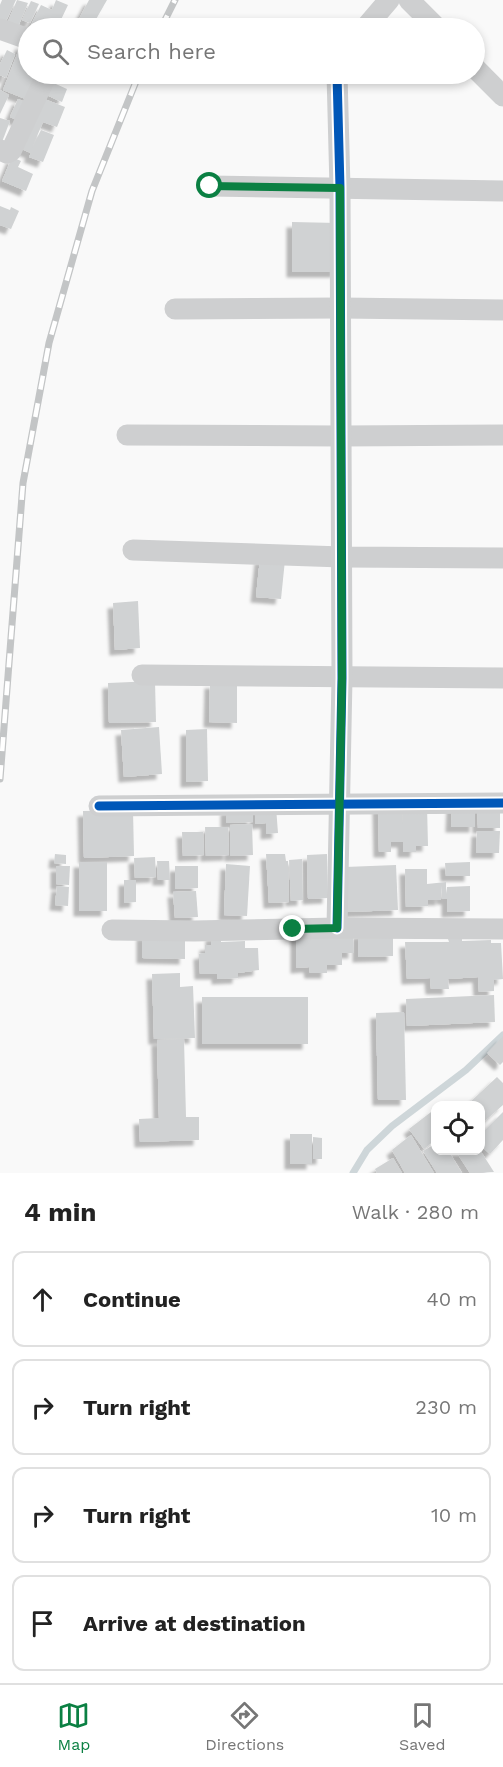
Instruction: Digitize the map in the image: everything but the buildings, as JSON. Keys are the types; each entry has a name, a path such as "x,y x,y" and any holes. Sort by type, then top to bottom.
{"street":[{"path":"374,18 389,0"},
{"path":"409,0 426,18"},
{"path":"0,29 18,35"},
{"path":"485,78 503,96"},
{"path":"0,150 7,153 11,151 42,84"},
{"path":"337,84 341,308 342,678 337,928"},
{"path":"210,186 503,192"},
{"path":"175,309 503,310"},
{"path":"127,435 503,435"},
{"path":"133,550 342,557 503,558"},
{"path":"142,675 503,678"},
{"path":"99,806 503,803"},
{"path":"112,930 503,929"}],"waterway":[{"path":"353,1173 367,1150 392,1126 466,1070 503,1035"}],"railway":[{"path":"166,18 175,0"},
{"path":"0,779 23,483 49,343 92,191 135,84"}],"cycle path":[{"path":"337,84 340,188 342,678 337,928"},
{"path":"99,806 503,803"}],"route":[{"path":"210,186 340,188 342,678 337,928 293,929"}]}
